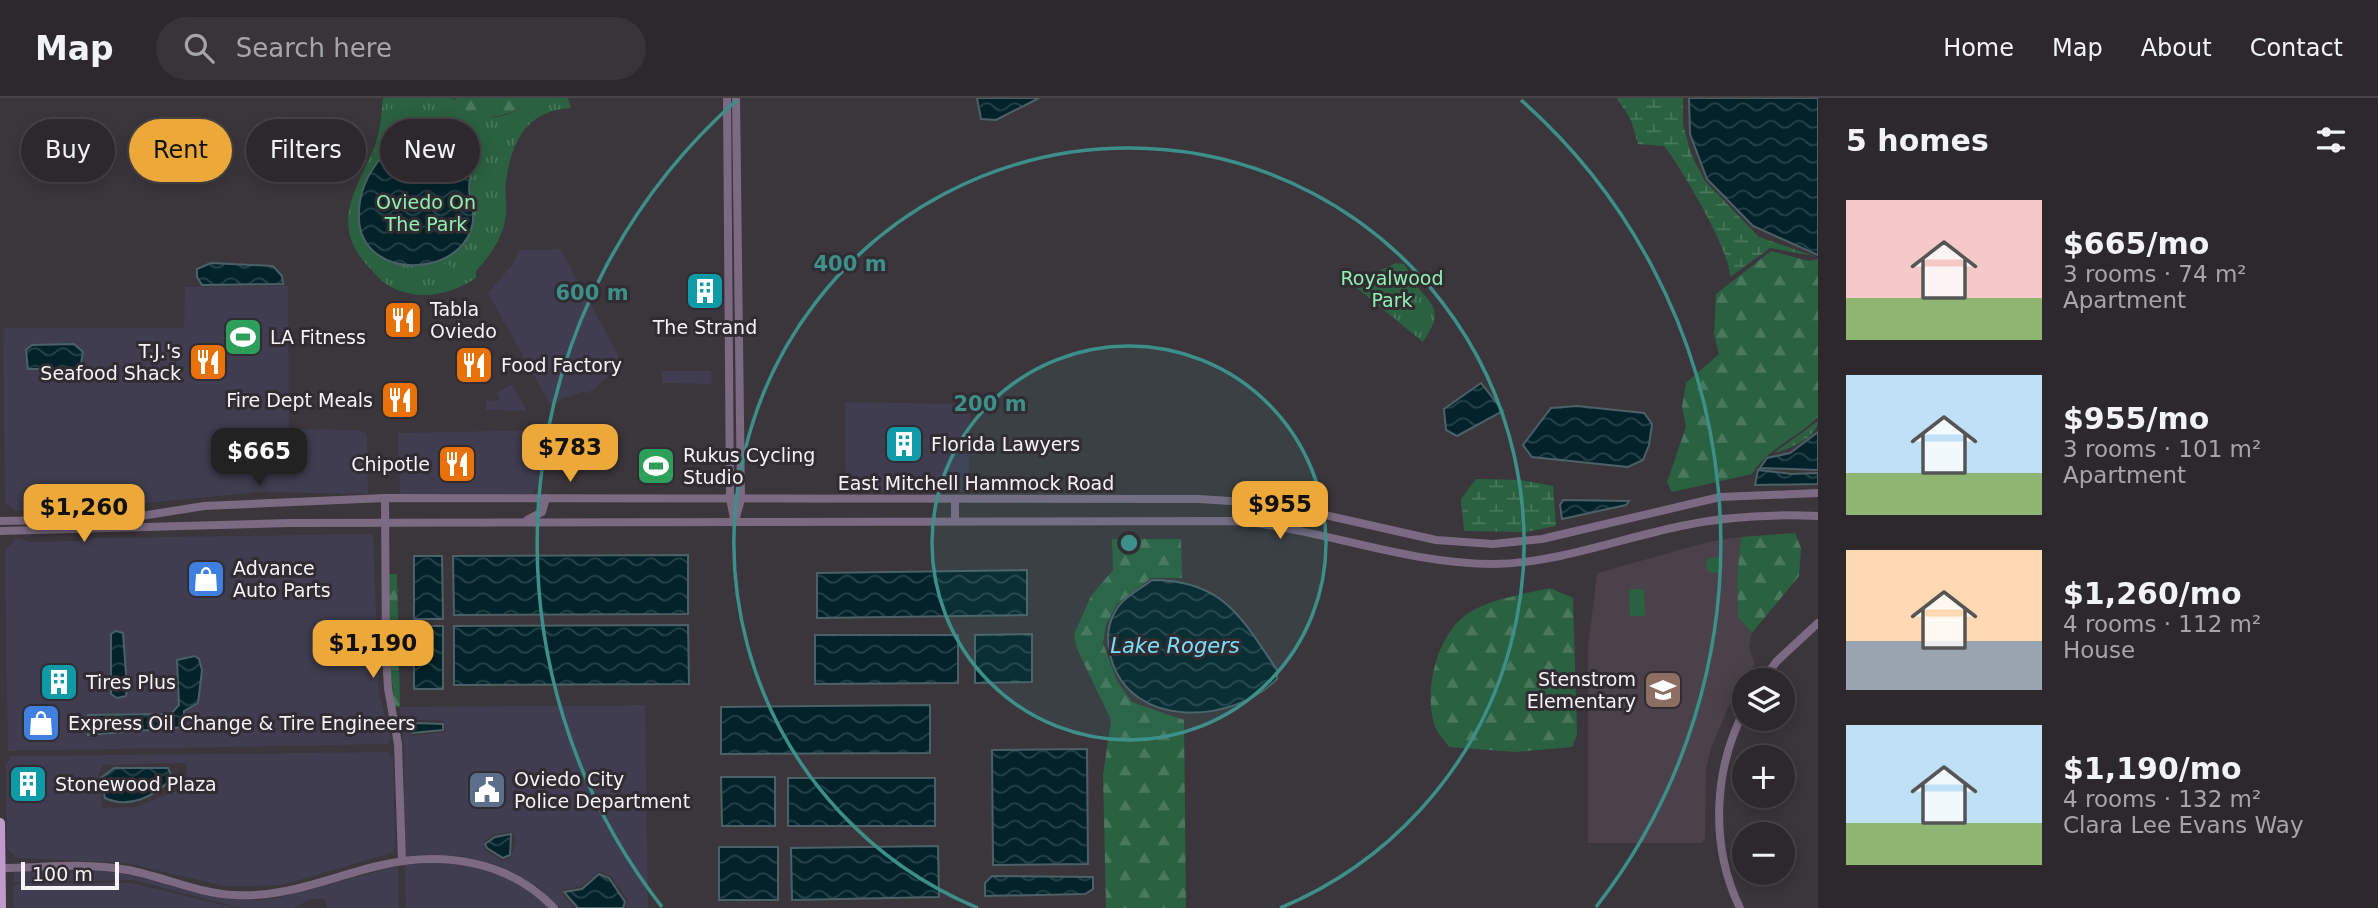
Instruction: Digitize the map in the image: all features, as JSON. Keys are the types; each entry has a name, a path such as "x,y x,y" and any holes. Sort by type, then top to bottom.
{"main road":[{"path":"0,823 1,908"}],"street":[{"path":"727,98 730,499 735,521"},
{"path":"735,521 741,499 736,98"},
{"path":"730,357 741,358"},
{"name":"East Mitchell Hammock Road","path":"0,521 122,519 216,505 385,498 1241,499 1276,504 1436,540 1493,544 1542,540 1720,497 1818,493"},
{"path":"385,498 386,655 388,688 398,744 402,861"},
{"path":"521,522 542,512 546,498"},
{"path":"955,500 955,521"},
{"name":"East Mitchell Hammock Road","path":"0,531 386,522 1242,522 1275,525 1426,558 1493,564 1545,560 1723,518 1818,516"},
{"path":"1772,668 1818,623"},
{"path":"1736,731 1727,754 1719,817 1725,864 1740,908"},
{"path":"0,868 101,867 127,870 217,893 258,896 402,861 460,860 481,864 535,889 554,908"}],"shaded area":[{"path":"560,249 619,356 615,368 598,386 586,394 584,391 550,404 488,293 513,264 519,250"},
{"path":"288,286 289,429 359,430 367,434 368,494 258,492 84,509 15,511 5,502 3,328 184,328 185,287"},
{"path":"662,371 711,371 712,384 662,383"},
{"path":"512,384 527,411 486,410 486,401 500,400 497,393"},
{"path":"845,402 970,404 969,492 846,492"},
{"path":"540,430 541,484 531,494 400,495 398,433"},
{"path":"373,534 379,693 391,738 388,744 8,751 5,550 17,538 31,542 96,538"},
{"name":"Stenstrom Elementary","path":"1741,537 1737,578 1738,617 1752,633 1749,648 1755,664 1752,668 1732,668 1732,698 1711,748 1706,769 1705,838 1702,843 1588,843 1588,648 1597,573 1712,541"},
{"path":"645,705 648,908 626,908 628,900 611,876 599,871 581,886 562,890 562,894 574,908 559,908 537,886 482,861 461,856 405,857 404,749 400,707","holes":["415,720 444,721 446,732 412,736 407,727","513,832 516,840 511,858 502,861 485,850 483,842 494,834"]},
{"path":"387,752 393,758 395,847 392,853 282,885 229,887 126,863 17,858 7,849 6,764 11,756","holes":["186,763 188,791 172,792 136,807 102,808 98,777 102,765"]},
{"path":"460,864 505,877 533,892 549,908 406,908 405,865"},
{"path":"398,866 399,908 327,908 325,899 310,899 294,908 240,908 133,880 14,882 14,872 101,871 126,874 217,897 258,900 281,897"},
{"path":"19,883 132,883 236,908 13,908 13,886"}],"green space":[{"name":"Oviedo On The Park","path":"383,98 449,98 456,100 472,113 488,117 512,112 532,98 568,98 571,108 542,115 532,122 517,142 506,181 506,215 501,234 476,271 476,278 447,292 426,295 405,293 383,282 357,251 350,237 348,223 353,195 359,182 366,182 366,166 378,137 380,124 380,182 480,182 480,119 381,119"},
{"path":"454,98 532,98 513,112 475,119"},
{"path":"1617,98 1683,98 1683,125 1692,156 1705,181 1759,237 1814,256 1770,248 1730,277 1714,230 1682,172 1664,146 1638,144 1631,120"},
{"path":"388,106 391,106 391,119 386,119"},
{"path":"380,154 380,161 365,185 390,261 393,262 384,278 370,266 359,249 383,274 389,262 371,251 363,240 358,242 354,218 360,186 362,182 366,182 366,173"},
{"path":"1771,251 1809,261 1818,259 1818,417 1774,450 1752,474 1672,492 1667,482 1686,427 1682,407 1686,383 1719,354 1714,334 1716,294"},
{"path":"448,262 457,280 446,285 440,266"},
{"name":"Royalwood Park","path":"1396,263 1404,264 1434,308 1432,326 1423,342 1357,288 1379,271"},
{"path":"1818,421 1817,427 1808,437 1794,446 1774,453"},
{"path":"1476,479 1521,480 1553,486 1556,526 1526,532 1464,531 1461,499"},
{"path":"1795,533 1801,548 1799,576 1752,633 1738,617 1737,578 1741,537"},
{"path":"1112,539 1181,539 1182,578 1151,578 1117,604 1106,625 1103,643 1117,681 1132,702 1184,720 1186,908 1106,908 1103,775 1111,720 1077,649 1074,634 1091,596 1113,570"},
{"path":"1714,557 1720,559 1720,571 1714,573 1708,571 1706,565 1708,559"},
{"path":"389,574 397,574 400,707 395,707 389,655"},
{"path":"1550,588 1573,598 1577,735 1572,747 1515,752 1449,747 1436,729 1431,700 1435,667 1447,636 1467,614 1486,604"},
{"path":"1629,589 1644,589 1645,616 1630,616"}],"water":[{"path":"977,98 1039,98 996,120 981,119"},
{"path":"1689,98 1818,98 1818,255 1753,226 1707,179 1690,134"},
{"path":"380,159 380,182 470,182 473,223 463,244 445,258 423,264 399,264 378,255 364,238 359,213 362,191"},
{"path":"211,263 273,266 282,276 283,284 202,285 197,277 197,269"},
{"path":"74,344 83,352 80,369 28,369 26,350 32,345"},
{"path":"1481,383 1503,411 1457,436 1446,430 1444,409"},
{"path":"1577,406 1644,413 1652,424 1649,445 1643,460 1628,467 1532,457 1523,445 1551,408"},
{"path":"1818,432 1818,470 1760,468 1767,458 1790,453"},
{"path":"1758,470 1792,474 1818,473 1818,484 1755,485"},
{"path":"1563,500 1629,501 1626,505 1562,519 1560,505"},
{"path":"688,555 688,614 454,615 453,556"},
{"path":"414,556 442,556 443,619 414,619"},
{"path":"1027,570 1027,615 817,618 817,573"},
{"name":"Lake Rogers","path":"1152,580 1196,587 1228,605 1277,670 1277,679 1258,694 1235,705 1210,711 1185,712 1161,708 1139,698 1122,681 1111,658 1109,631 1114,613 1121,603"},
{"path":"688,625 689,684 454,685 454,626"},
{"path":"414,626 443,626 443,689 414,689"},
{"path":"116,631 123,633 127,688 126,696 117,698 111,694 111,634"},
{"path":"1032,634 1032,682 975,683 975,635"},
{"path":"815,635 958,635 958,683 815,684"},
{"path":"195,656 199,659 202,670 198,703 184,711 184,727 88,735 88,715 171,714 179,705 177,660"},
{"path":"930,705 930,753 721,754 721,707"},
{"path":"416,723 443,724 443,730 412,733 410,727"},
{"path":"1087,749 1088,864 993,865 992,750"},
{"path":"114,768 168,768 172,778 149,796 132,802 114,801 105,798 101,778"},
{"path":"721,777 775,777 775,826 722,826"},
{"path":"788,778 935,778 935,826 788,826"},
{"path":"511,834 510,855 503,858 485,844 495,837"},
{"path":"938,846 939,897 792,900 791,848"},
{"path":"719,847 778,847 778,900 719,900"},
{"path":"599,874 609,878 625,902 623,908 578,908 564,892 582,889"},
{"path":"992,876 1093,877 1093,889 1085,894 985,896 985,883"}],"place":[{"name":"The Strand","path":"705,291"},
{"name":"Tabla Oviedo","path":"403,320"},
{"name":"LA Fitness","path":"243,337"},
{"name":"T.J.'s Seafood Shack","path":"208,362"},
{"name":"Food Factory","path":"474,365"},
{"name":"Fire Dept Meals","path":"400,400"},
{"name":"Florida Lawyers","path":"904,444"},
{"name":"Chipotle","path":"457,464"},
{"name":"Rukus Cycling Studio","path":"656,466"},
{"name":"Advance Auto Parts","path":"206,579"},
{"name":"Tires Plus","path":"59,682"},
{"name":"Stenstrom Elementary","path":"1663,690"},
{"name":"Express Oil Change & Tire Engineers","path":"41,723"},
{"name":"Stonewood Plaza","path":"28,784"},
{"name":"Oviedo City Police Department","path":"487,790"}]}
